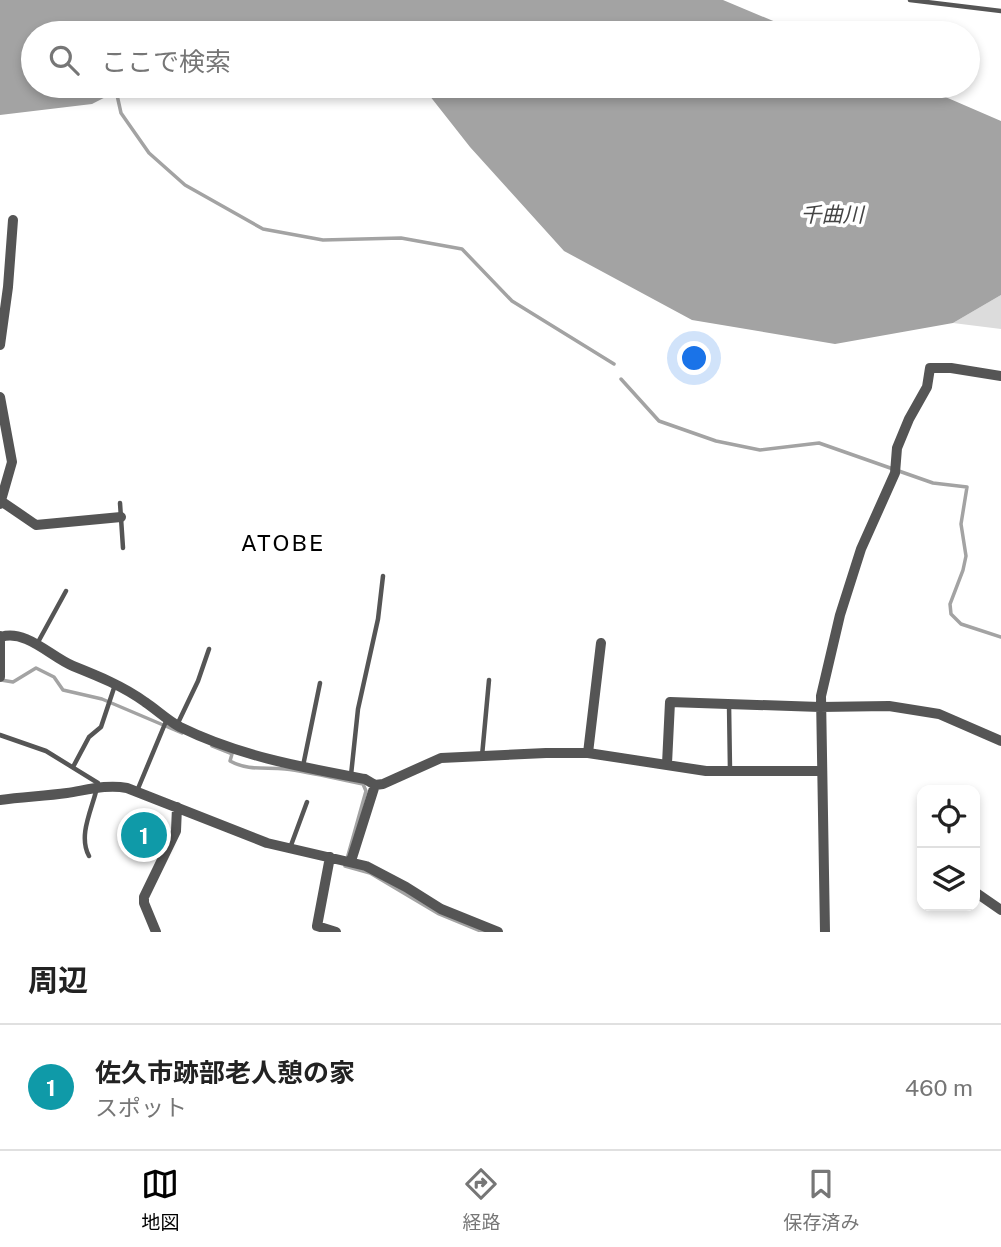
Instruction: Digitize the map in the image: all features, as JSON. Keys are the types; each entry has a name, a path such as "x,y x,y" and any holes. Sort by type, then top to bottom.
{"street":[{"path":"0,345 13,220"},
{"path":"825,932 820,707 840,615 862,549 895,473 897,448 903,430 927,387 930,368 951,368 1001,376"},
{"path":"0,397 12,462 1,503 36,525 121,517"},
{"path":"0,677 0,636 23,638 64,663 115,684 143,700 165,723 177,725 223,746 263,759 365,779 375,785 383,784 441,758 588,753 706,771 821,771"},
{"path":"588,753 601,643"},
{"path":"667,764 670,702 820,707 889,706 939,714 1001,741"},
{"path":"347,860 375,785"},
{"path":"0,800 116,786 136,791 246,836 289,849 347,860 378,872 441,909 499,932"},
{"path":"156,932 144,897 176,831 177,807"},
{"path":"330,857 316,929 336,932"},
{"path":"980,895 1001,910"}],"lane":[{"path":"910,0 1001,11"},
{"path":"120,503 123,548"},
{"path":"351,776 358,709 378,619 383,576"},
{"path":"36,644 66,591"},
{"path":"177,725 198,681 209,649"},
{"path":"482,757 489,680"},
{"path":"303,767 320,683"},
{"path":"73,767 89,737 101,727 115,684"},
{"path":"729,703 730,769"},
{"path":"136,791 165,723"},
{"path":"0,734 46,751 96,781 98,788 85,832 84,843 89,856"},
{"path":"289,849 307,802"}],"shaded area":[{"path":"1001,295 1001,329 953,323"}],"water":[{"path":"0,0 723,0 773,21 21,21 21,98 104,98 92,104 0,115"},
{"name":"千曲川","path":"431,98 948,98 1001,121 1001,295 953,323 835,344 692,320 564,251 470,147"}],"waterway":[{"path":"118,98 121,113 149,153 185,185 263,229 323,240 401,238 462,249 512,301 614,364"},
{"path":"621,379 659,421 716,441 760,450 819,443 933,483 967,487 961,524 966,556 950,604 951,614 961,624 1001,637"},
{"path":"1,680 13,682 36,668 54,677 63,690 102,699 182,733"},
{"path":"212,746 232,754 230,761 244,766 295,770 363,784 366,791 345,866 370,873 439,914 483,932"}],"place":[{"name":"佐久市跡部老人憩の家","path":"144,835"}],"district":[{"name":"ATOBE","path":"283,542"}]}
